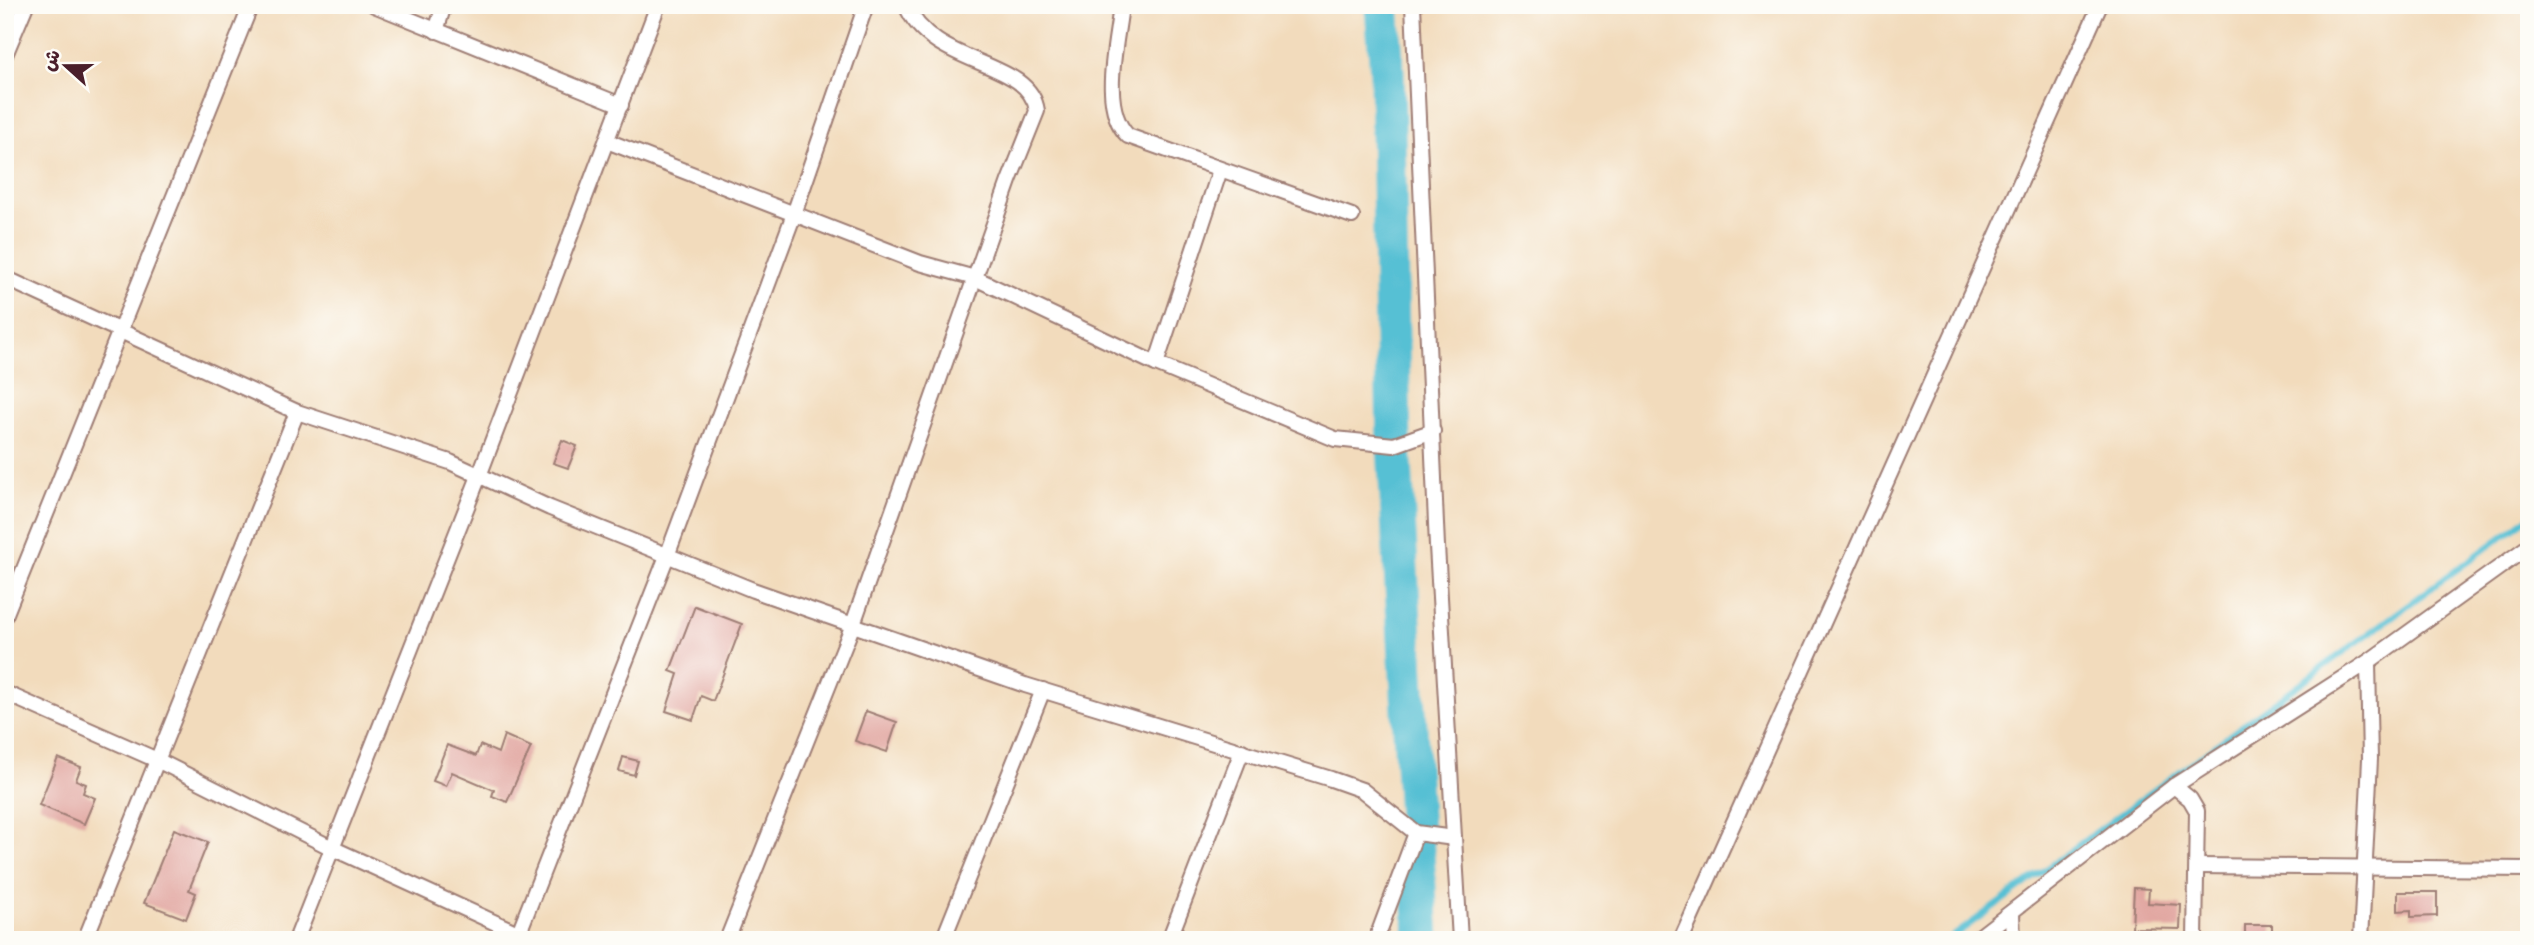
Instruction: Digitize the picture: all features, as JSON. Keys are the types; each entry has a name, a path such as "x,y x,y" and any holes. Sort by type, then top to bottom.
{"street":[{"path":"5,55 26,5"},
{"path":"5,617 251,5"},
{"path":"374,5 621,105"},
{"path":"436,31 444,5"},
{"path":"296,940 479,476 658,5"},
{"path":"517,937 667,556 794,214 866,5"},
{"path":"727,940 852,627 1037,111 1031,92 1019,80 927,36 906,5"},
{"path":"1121,5 1112,100 1120,128 1128,136 1352,216"},
{"path":"1413,5 1460,940"},
{"path":"1681,940 2100,5"},
{"path":"607,141 920,262 975,278 1156,364 1335,439 1394,445 1433,431"},
{"path":"1156,364 1220,170"},
{"path":"5,278 297,412 450,462 667,556 852,627 1362,790 1416,833 1454,838"},
{"path":"85,940 297,412"},
{"path":"1975,940 2174,786 2368,662 2529,546"},
{"path":"2361,940 2370,759 2368,662"},
{"path":"943,940 1044,690"},
{"path":"5,693 156,760 517,937 533,940"},
{"path":"1169,940 1242,751"},
{"path":"2174,786 2190,799 2197,811 2195,940"},
{"path":"1376,940 1416,833"},
{"path":"2198,866 2529,869"},
{"path":"2012,914 2013,940"}],"building":[{"path":"562,440 577,446 568,468 553,463"},
{"path":"695,606 742,624 713,701 701,696 693,720 666,711 678,674 670,671"},
{"path":"866,711 897,722 887,752 855,741"},
{"path":"504,735 531,747 507,802 492,796 494,790 452,772 446,786 433,781 447,745 476,756 480,745 498,753"},
{"path":"623,757 638,761 634,775 619,771"},
{"path":"58,758 81,767 76,780 86,784 83,793 95,798 84,824 39,805"},
{"path":"174,829 208,842 189,890 196,893 186,919 144,903"},
{"path":"2134,888 2149,889 2148,903 2181,905 2180,929 2132,928"},
{"path":"2398,892 2437,892 2437,916 2411,917 2411,910 2398,911"},
{"path":"2245,925 2272,925 2272,940 2245,940"}],"waterway":[{"path":"1382,5 1387,73 1394,445 1422,940"},
{"path":"1948,940 2529,517"}]}
